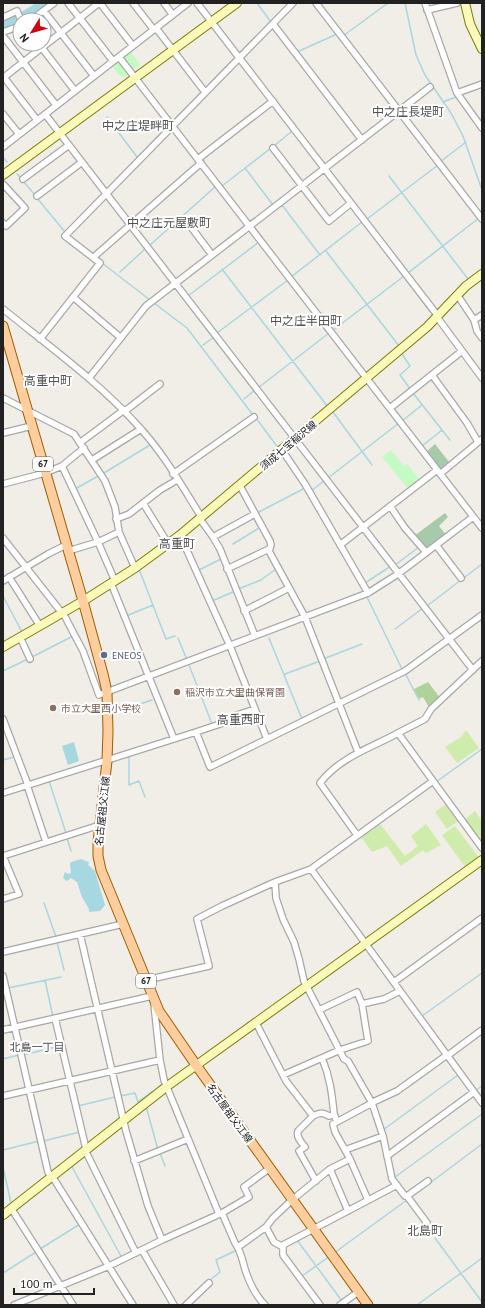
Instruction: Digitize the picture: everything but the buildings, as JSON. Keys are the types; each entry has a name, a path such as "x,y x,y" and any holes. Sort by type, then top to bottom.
{"main road":[{"name":"名古屋祖父江線","path":"3,326 103,674 106,692 108,731 107,760 98,842 99,864 107,887 159,1011 196,1066 368,1305"}],"street":[{"path":"54,3 44,11 94,76"},
{"path":"68,3 113,61"},
{"path":"52,39 100,3 133,46"},
{"path":"133,3 173,50 205,92"},
{"path":"164,3 173,15"},
{"path":"3,147 188,3"},
{"path":"197,3 438,317 482,378"},
{"path":"3,175 237,3"},
{"path":"40,339 100,263 65,236 293,3"},
{"path":"316,3 482,219"},
{"path":"425,3 457,93 482,128"},
{"path":"427,10 457,3"},
{"path":"465,3 470,24 482,50"},
{"path":"273,24 362,140"},
{"path":"3,36 56,105"},
{"path":"34,52 3,77 37,120"},
{"path":"45,52 75,91"},
{"path":"119,56 482,528"},
{"path":"457,93 482,84"},
{"path":"89,378 146,306 430,87"},
{"path":"96,255 200,161 273,101"},
{"path":"3,114 19,134"},
{"path":"45,114 472,670"},
{"path":"23,179 69,145"},
{"path":"273,148 329,221 351,203"},
{"path":"37,196 82,162"},
{"path":"3,184 25,208 6,226 3,223"},
{"path":"188,223 212,255"},
{"name":"須成七宝稲沢線","path":"3,646 83,602 169,545 367,379 438,317 482,274"},
{"path":"458,296 474,320 482,338"},
{"path":"73,297 121,338"},
{"path":"3,309 89,378 124,410 154,445 214,537 255,636"},
{"path":"474,320 482,315"},
{"path":"390,408 462,351"},
{"path":"340,545 390,506 480,441 432,375"},
{"path":"3,484 45,473 62,466 82,445 124,410 160,384"},
{"path":"3,398 74,434 105,480 115,507 119,532 135,568"},
{"path":"173,474 254,417"},
{"path":"3,433 32,426"},
{"path":"92,460 141,429"},
{"path":"282,450 305,484 368,593"},
{"path":"62,466 98,542 148,676 174,739"},
{"path":"116,519 129,514 160,490 177,480"},
{"path":"240,486 270,541 271,545 269,551 305,618 358,752"},
{"path":"143,503 169,545"},
{"path":"390,506 405,528 426,552"},
{"path":"214,537 255,514"},
{"path":"3,538 62,613 83,652 99,695 368,593 398,574 473,517"},
{"path":"3,581 48,554 67,548 98,542 119,532"},
{"path":"180,536 230,646 267,739"},
{"path":"436,545 461,578"},
{"path":"227,569 269,549"},
{"path":"9,577 40,626"},
{"path":"244,611 289,588"},
{"path":"196,732 210,767 405,671 482,615"},
{"path":"20,637 30,659"},
{"path":"357,835 320,782 332,769 358,752 379,744 425,719 431,709 482,661"},
{"path":"3,793 226,722 225,718 255,709"},
{"path":"3,719 4,726 28,785 46,842"},
{"path":"398,733 482,848"},
{"path":"146,980 209,966 197,919 275,882 311,869 433,781"},
{"path":"3,899 19,894 3,856 100,825"},
{"path":"3,1215 166,1087 482,860"},
{"path":"311,869 482,1103"},
{"path":"275,882 276,898 300,959 304,981 344,1059 348,1061 372,1103 383,1136 392,1179 405,1196 407,1196 426,1223"},
{"path":"394,982 482,918"},
{"path":"3,952 123,924"},
{"path":"80,934 123,1120 148,1206 162,1240"},
{"path":"3,976 48,1172 52,1176 133,1305"},
{"path":"362,1004 384,999 400,991"},
{"path":"283,1075 340,1050 368,1041 362,1004 357,992 319,1010"},
{"path":"3,1030 152,997 160,1060 166,1087 220,1214 238,1247 247,1275 258,1297 265,1305"},
{"path":"55,1018 86,1150 139,1252 174,1305"},
{"path":"256,1023 286,1081 312,1116"},
{"path":"368,1200 350,1159 335,1132 333,1124 397,1091 482,1030"},
{"path":"322,1058 332,1089 334,1114 337,1122"},
{"path":"3,1096 160,1060"},
{"path":"387,1156 474,1092"},
{"path":"316,1181 299,1151 304,1147 299,1140 297,1133 312,1116 320,1113 329,1116 334,1114"},
{"path":"345,1150 383,1136"},
{"path":"134,1161 188,1140"},
{"path":"238,1247 266,1227 273,1218 292,1200 330,1169 350,1159"},
{"path":"14,1305 109,1266 220,1214 249,1197 244,1187 270,1168"},
{"path":"330,1169 348,1211"},
{"path":"407,1196 428,1181"},
{"path":"320,1305 283,1255 282,1245 397,1185"},
{"path":"11,1208 73,1305"},
{"path":"266,1227 274,1242 283,1247"},
{"path":"186,1305 210,1283"},
{"path":"340,1305 358,1292"}],"green space":[{"path":"130,51 140,64 132,71 123,59 123,57"},
{"path":"118,60 129,72 124,77 120,76 111,65"},
{"path":"435,444 449,462 440,469 426,452"},
{"path":"391,450 404,466 407,464 420,480 408,489 382,457"},
{"path":"445,513 448,517 439,526 446,535 426,550 414,536"},
{"path":"428,682 441,699 430,709 423,697 419,699 414,689"},
{"path":"466,730 479,748 457,763 445,747 461,737"},
{"path":"448,803 460,820 447,829 435,812"},
{"path":"475,811 482,821 482,845 464,820"},
{"path":"380,824 405,856 418,846 411,836 426,824 441,845 426,853 423,850 401,866 387,846 372,852 361,837"},
{"path":"455,826 480,859 466,868 442,835"}],"water":[{"path":"36,3 50,3 38,12 22,12"},
{"path":"12,16 12,26 3,29 3,19"},
{"path":"74,742 79,761 68,765 62,746"},
{"path":"81,859 89,862 88,865 95,871 105,905 100,911 89,912 77,882 71,878 67,881 63,878 65,872 68,874 71,873 71,862"}],"waterway":[{"path":"257,3 271,22"},
{"path":"343,36 388,3"},
{"path":"405,3 416,55 425,75 451,113 463,136 482,190"},
{"path":"297,52 337,34"},
{"path":"211,83 214,80"},
{"path":"443,102 456,97"},
{"path":"174,120 194,100"},
{"path":"107,117 137,157"},
{"path":"106,190 169,125"},
{"path":"274,146 292,131"},
{"path":"440,162 466,142"},
{"path":"222,186 271,148"},
{"path":"3,157 7,162"},
{"path":"367,219 438,165"},
{"path":"245,168 273,205"},
{"path":"17,174 21,178"},
{"path":"389,176 468,279"},
{"path":"23,181 35,195"},
{"path":"149,246 216,186"},
{"path":"67,230 103,193"},
{"path":"37,198 65,232"},
{"path":"277,208 282,205 320,255"},
{"path":"358,216 432,314"},
{"path":"408,273 479,218"},
{"path":"291,277 362,222"},
{"path":"188,296 259,242"},
{"path":"120,272 146,248"},
{"path":"326,251 399,346"},
{"path":"102,263 150,300"},
{"path":"222,269 328,407"},
{"path":"332,331 404,276"},
{"path":"217,333 288,280"},
{"path":"154,303 187,328 253,415"},
{"path":"258,388 329,333"},
{"path":"203,345 214,337"},
{"path":"402,354 410,366 400,375 411,390"},
{"path":"244,399 255,390"},
{"path":"413,393 450,440"},
{"path":"402,421 422,405"},
{"path":"333,412 372,465"},
{"path":"256,418 279,449"},
{"path":"328,478 399,423"},
{"path":"422,446 442,430"},
{"path":"104,473 150,445"},
{"path":"75,489 100,475"},
{"path":"311,491 324,481 323,480"},
{"path":"257,513 305,488"},
{"path":"233,544 259,528 255,521"},
{"path":"184,537 192,555"},
{"path":"395,565 419,547"},
{"path":"199,570 221,559"},
{"path":"427,606 482,564"},
{"path":"365,583 391,566"},
{"path":"139,569 166,639 175,636"},
{"path":"238,589 261,580 276,569"},
{"path":"212,601 233,592"},
{"path":"3,596 22,632"},
{"path":"367,597 403,671"},
{"path":"126,616 153,605"},
{"path":"395,629 423,608"},
{"path":"32,657 73,636"},
{"path":"178,638 187,660"},
{"path":"269,638 302,719"},
{"path":"323,659 362,644"},
{"path":"3,671 28,659"},
{"path":"285,674 320,661"},
{"path":"189,665 212,724"},
{"path":"405,673 419,700"},
{"path":"112,713 152,700"},
{"path":"174,736 200,728"},
{"path":"153,743 171,737"},
{"path":"436,782 482,749"},
{"path":"129,756 129,785 139,781 145,797"},
{"path":"3,760 14,757"},
{"path":"49,781 66,833"},
{"path":"408,802 418,795"},
{"path":"397,810 406,804"},
{"path":"360,837 392,814"},
{"path":"67,838 71,851"},
{"path":"315,870 357,839"},
{"path":"437,898 446,890"},
{"path":"422,908 433,901"},
{"path":"44,903 56,937"},
{"path":"406,919 417,912"},
{"path":"390,931 404,921"},
{"path":"379,939 387,933"},
{"path":"57,942 64,970"},
{"path":"370,945 375,942"},
{"path":"341,966 366,948"},
{"path":"318,983 339,968"},
{"path":"422,1016 482,973"},
{"path":"8,988 61,977"},
{"path":"45,980 53,1017"},
{"path":"23,1055 60,1046"},
{"path":"3,1059 19,1055"},
{"path":"383,1130 458,1075"},
{"path":"156,1089 161,1085"},
{"path":"476,1090 482,1086"},
{"path":"120,1096 135,1093 138,1102 153,1091"},
{"path":"78,1106 115,1097"},
{"path":"146,1106 158,1150"},
{"path":"395,1177 482,1114"},
{"path":"43,1141 80,1132"},
{"path":"3,1150 39,1141"},
{"path":"430,1183 482,1144"},
{"path":"160,1153 165,1166"},
{"path":"71,1165 122,1258"},
{"path":"3,1167 11,1203"},
{"path":"334,1253 407,1200"},
{"path":"15,1209 27,1228"},
{"path":"40,1249 80,1224"},
{"path":"425,1224 433,1235"},
{"path":"435,1238 482,1302"},
{"path":"297,1240 342,1301"},
{"path":"209,1281 220,1272 216,1260 237,1250"},
{"path":"3,1273 36,1252"},
{"path":"302,1276 330,1256"},
{"path":"463,1272 482,1258"},
{"path":"417,1305 461,1273"},
{"path":"180,1305 185,1303"}],"place":[{"name":"ENEOS","path":"104,655"},
{"name":"稲沢市立大里曲保育園","path":"177,692"},
{"name":"市立大里西小学校","path":"53,708"}],"district":[{"name":"中之庄長堤町","path":"408,112"},
{"name":"中之庄堤畔町","path":"138,126"},
{"name":"中之庄元屋敷町","path":"169,223"},
{"name":"中之庄半田町","path":"306,321"},
{"name":"高重中町","path":"48,381"},
{"name":"高重町","path":"177,544"},
{"name":"高重西町","path":"241,720"},
{"name":"北島一丁目","path":"37,1047"},
{"name":"北島町","path":"425,1231"}]}
